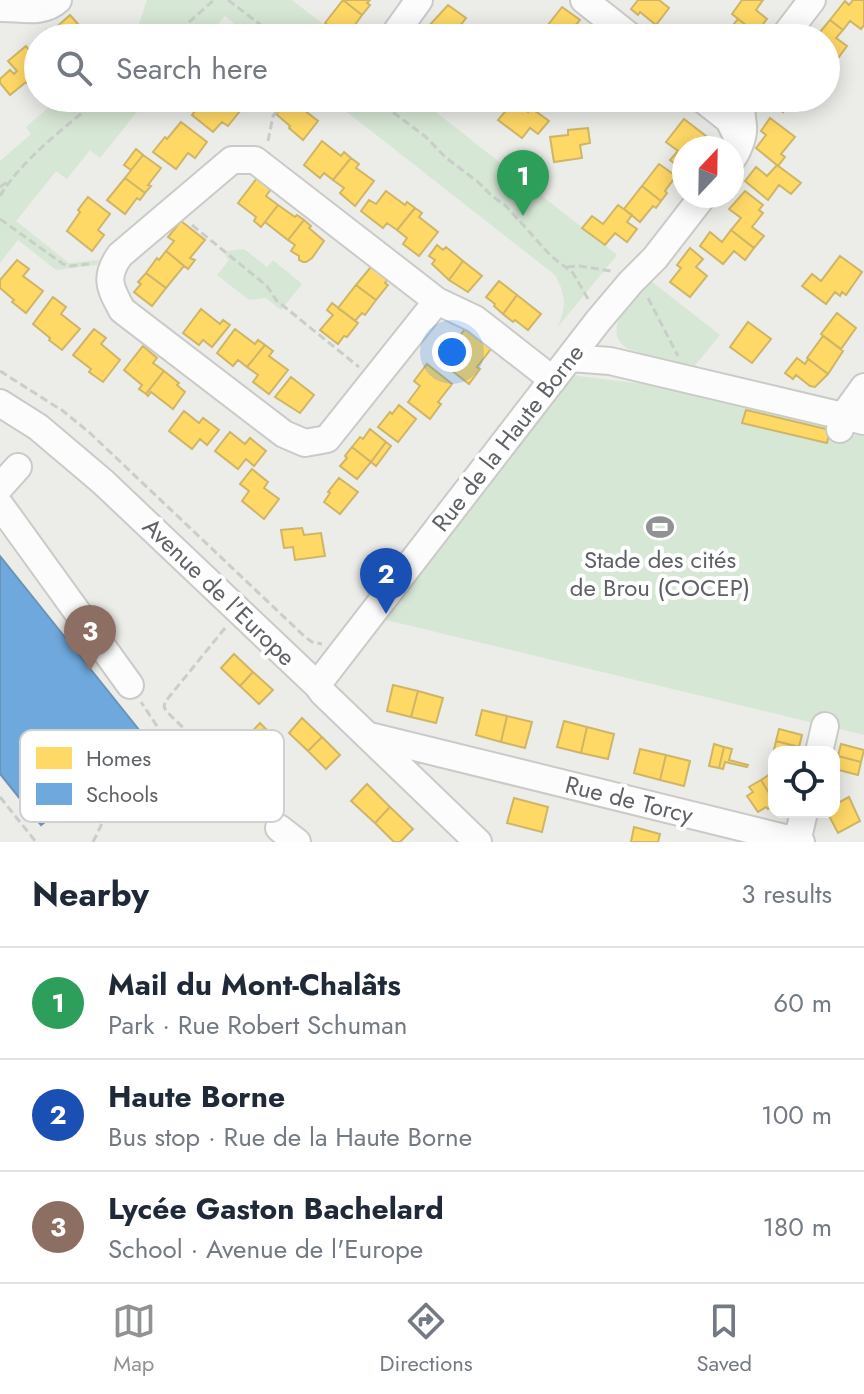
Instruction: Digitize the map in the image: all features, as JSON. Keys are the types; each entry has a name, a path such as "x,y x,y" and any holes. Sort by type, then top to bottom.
{"street":[{"path":"2,9 39,9 49,7 58,0"},
{"path":"402,24 419,0"},
{"path":"584,0 599,24"},
{"path":"794,24 812,0"},
{"path":"719,112 729,120 733,136"},
{"path":"742,112 742,136"},
{"path":"437,301 327,439 305,443 284,434 122,310 111,290 110,271 120,255 232,160 255,160 437,301 475,319 553,380"},
{"name":"Rue de la Haute Borne","path":"317,685 590,331 655,258 694,208"},
{"path":"590,331 610,361"},
{"path":"570,358 610,361 849,422 864,387"},
{"name":"Avenue de l'Europe","path":"0,403 38,427 103,482 478,842"},
{"path":"0,487 18,467"},
{"path":"0,505 130,685"},
{"path":"820,746 825,726"},
{"name":"Rue de Torcy","path":"375,743 798,841"},
{"path":"427,793 428,782 445,761"},
{"path":"798,841 803,818"}],"path":[{"path":"187,24 214,0"},
{"path":"228,0 260,24"},
{"path":"0,187 84,112"},
{"path":"262,165 276,112"},
{"path":"393,112 506,206 551,256 573,273 590,303"},
{"path":"0,196 10,180"},
{"path":"173,210 267,286 276,300 374,379"},
{"path":"0,219 63,264 114,264"},
{"path":"0,371 63,411 90,433 304,636 320,644 333,639 346,648"},
{"path":"186,730 167,712 165,702 239,611"},
{"path":"130,685 160,730"},
{"path":"0,797 36,842"},
{"path":"93,842 103,822"}],"green space":[{"path":"147,0 292,0 323,24 235,24 225,16 218,24 139,24"},
{"path":"43,112 137,112 100,158 90,150 67,179 56,171 16,221 69,263 99,260 97,265 56,270 18,240 0,263 0,161 31,134 26,127"},
{"path":"347,112 436,112 617,255 557,328 564,302 555,275"},
{"path":"244,249 267,267 273,260 302,284 281,310 266,298 249,300 217,275 229,260 225,256 228,251"},
{"path":"651,281 720,335 692,369 628,349 619,341 616,332 622,314"},
{"name":"Stade des cités de Brou (COCEP)","path":"571,375 667,387 864,435 864,735 386,620"}],"building: Homes":[{"path":"343,0 370,0 367,3 370,5 362,15"},
{"path":"343,0 362,15 356,24 325,23"},
{"path":"638,0 659,0 669,8 657,24 631,9"},
{"path":"742,0 763,0 756,10 767,19 763,24 745,24 732,14"},
{"path":"853,0 864,0 864,25 861,29 850,21 843,30 840,24 830,20 845,1 849,5"},
{"path":"448,5 466,18 462,24 431,24"},
{"path":"562,7 580,20 577,24 549,24"},
{"path":"70,15 78,24 60,24"},
{"path":"840,41 847,46 840,55"},
{"path":"24,48 24,84 10,95 0,83 0,79 10,70 14,74 17,71 8,61"},
{"path":"194,112 239,112 228,126 222,122 213,132 192,115"},
{"path":"306,112 318,121 303,140 276,114"},
{"path":"505,112 537,112 549,121 538,134 530,128 522,138 498,120"},
{"path":"770,118 795,137 781,154 785,157 778,166 756,148 766,135 761,131"},
{"path":"684,119 706,136 672,136 672,146 666,142"},
{"path":"181,122 207,142 195,158 188,153 176,169 153,152"},
{"path":"588,128 590,143 580,145 582,158 554,162 550,137 568,135 568,130"},
{"path":"322,141 341,156 344,152 351,158 333,180 324,173 320,178 304,165"},
{"path":"136,149 143,155 131,170 124,165"},
{"path":"143,155 161,168 145,193 125,178"},
{"path":"351,158 359,164 356,168 374,181 355,206 340,193 344,188 333,180"},
{"path":"659,164 672,173 672,181 661,201 642,186"},
{"path":"777,165 801,183 791,194 779,185 768,200 745,181 756,167 767,176"},
{"path":"125,178 145,193 125,214 107,200"},
{"path":"257,178 271,189 266,196 278,205 261,227 254,221 256,217 238,203"},
{"path":"642,186 661,201 640,222 624,209"},
{"path":"386,191 405,205 407,202 415,208 397,230 387,223 383,228 361,211 369,200 376,204"},
{"path":"744,192 763,205 759,210 763,213 752,227 764,236 754,248 731,230 741,218 729,209 744,208"},
{"path":"88,197 110,214 98,230 104,235 92,251 67,231"},
{"path":"278,205 304,220 288,240 265,222"},
{"path":"618,205 632,215 627,222 637,229 627,242 615,233 605,245 582,228 592,216 603,224"},
{"path":"415,208 422,213 419,217 438,232 419,256 403,244 407,238 397,230"},
{"path":"304,220 324,241 306,262 299,260 299,256 291,251 295,245 288,240"},
{"path":"181,221 205,240 190,258 195,260 188,269 166,251 174,241 168,237"},
{"path":"731,230 754,248 745,260 734,251 723,264 700,246 710,232 722,242"},
{"path":"437,245 443,250 446,247 463,261 449,280 432,264 435,260 429,256"},
{"path":"690,248 703,259 696,267 707,276 690,297 670,282 681,268 677,265"},
{"path":"166,251 184,266 166,288 146,273"},
{"path":"840,256 862,272 846,295 842,292 840,296 835,292 826,304 802,286 812,274 821,281"},
{"path":"17,260 29,269 23,276 43,291 26,313 0,288 0,280"},
{"path":"463,261 482,276 468,292 449,280"},
{"path":"375,262 391,275 385,283 388,285 376,300 356,285"},
{"path":"146,273 166,288 152,306 134,292"},
{"path":"499,281 517,295 503,314 486,297"},
{"path":"356,285 376,300 365,315 362,313 355,321 338,308"},
{"path":"517,295 541,314 528,330 503,314"},
{"path":"53,297 66,307 61,314 80,329 62,350 33,324"},
{"path":"332,303 358,323 338,344 320,330 333,315 327,310"},
{"path":"201,309 220,324 223,320 230,325 212,347 203,340 199,345 183,333"},
{"path":"837,313 856,328 841,349 821,334"},
{"path":"748,322 771,339 752,363 730,347"},
{"path":"94,329 106,338 101,344 120,360 103,382 73,355"},
{"path":"235,329 255,344 258,340 265,345 247,367 238,360 233,366 217,353"},
{"path":"465,329 491,349 469,384 446,366 459,350 453,345"},
{"path":"823,336 843,351 828,374 807,358"},
{"path":"265,345 273,351 269,356 288,370 269,394 253,382 258,375 247,367"},
{"path":"143,346 157,358 153,363 164,371 146,394 139,389 142,385 124,370"},
{"path":"797,358 805,364 808,359 828,374 815,387 796,375 793,379 785,373"},
{"path":"427,364 452,384 430,419 408,402 420,386 414,381"},
{"path":"164,371 185,392 173,409 151,392 148,396 146,394"},
{"path":"291,377 314,395 300,413 275,397"},
{"path":"399,405 416,419 398,442 378,427"},
{"path":"746,410 830,430 827,443 742,423"},
{"path":"184,411 199,423 203,418 219,430 207,445 200,439 192,449 169,431"},
{"path":"370,429 386,442 371,462 352,447"},
{"path":"230,432 245,444 250,438 266,451 254,466 246,459 238,469 215,451"},
{"path":"386,442 391,446 376,466 371,462"},
{"path":"352,447 371,462 357,479 340,466"},
{"path":"252,469 268,482 264,488 279,499 264,519 242,501 249,491 240,484"},
{"path":"339,478 358,492 340,514 324,502"},
{"path":"302,528 304,535 321,533 325,556 295,560 293,547 284,548 281,530"},
{"path":"234,654 253,672 240,686 221,668"},
{"path":"253,672 273,690 259,704 240,686"},
{"path":"393,685 418,691 411,717 387,711"},
{"path":"418,691 443,698 436,723 411,717"},
{"path":"482,710 507,716 501,742 476,735"},
{"path":"507,716 532,722 525,748 501,742"},
{"path":"302,718 322,737 308,751 289,733"},
{"path":"564,721 587,727 581,753 557,747"},
{"path":"260,723 265,728 263,730 253,730"},
{"path":"587,727 614,734 608,759 581,753"},
{"path":"779,729 802,735 799,746 776,741"},
{"path":"322,737 340,755 326,769 308,751"},
{"path":"776,741 795,746 775,746"},
{"path":"714,744 724,747 719,768 709,766"},
{"path":"841,744 864,750 861,762 840,757"},
{"path":"724,747 732,749 729,760 747,767 725,762 723,769 719,768"},
{"path":"640,749 666,755 660,780 634,773"},
{"path":"666,755 690,761 684,786 660,780"},
{"path":"840,757 861,762 858,775 840,770"},
{"path":"768,775 768,791 761,780"},
{"path":"761,780 768,791 768,809 766,807 758,812 747,796 753,792 749,787"},
{"path":"367,784 390,807 375,823 351,801"},
{"path":"849,797 860,821 838,833 830,818 840,818 840,802"},
{"path":"514,798 548,807 542,832 507,823"},
{"path":"390,807 413,829 400,842 394,842 375,823"},
{"path":"634,827 660,834 658,842 631,842"}],"building: Schools":[{"path":"0,556 139,730 20,730 20,799 0,774"}],"place":[{"name":"Mail du Mont-Chalâts","path":"523,216"},
{"name":"Stade des cités de Brou (COCEP)","path":"660,527"},
{"name":"Haute Borne","path":"386,614"},
{"name":"Lycée Gaston Bachelard","path":"90,671"}]}
